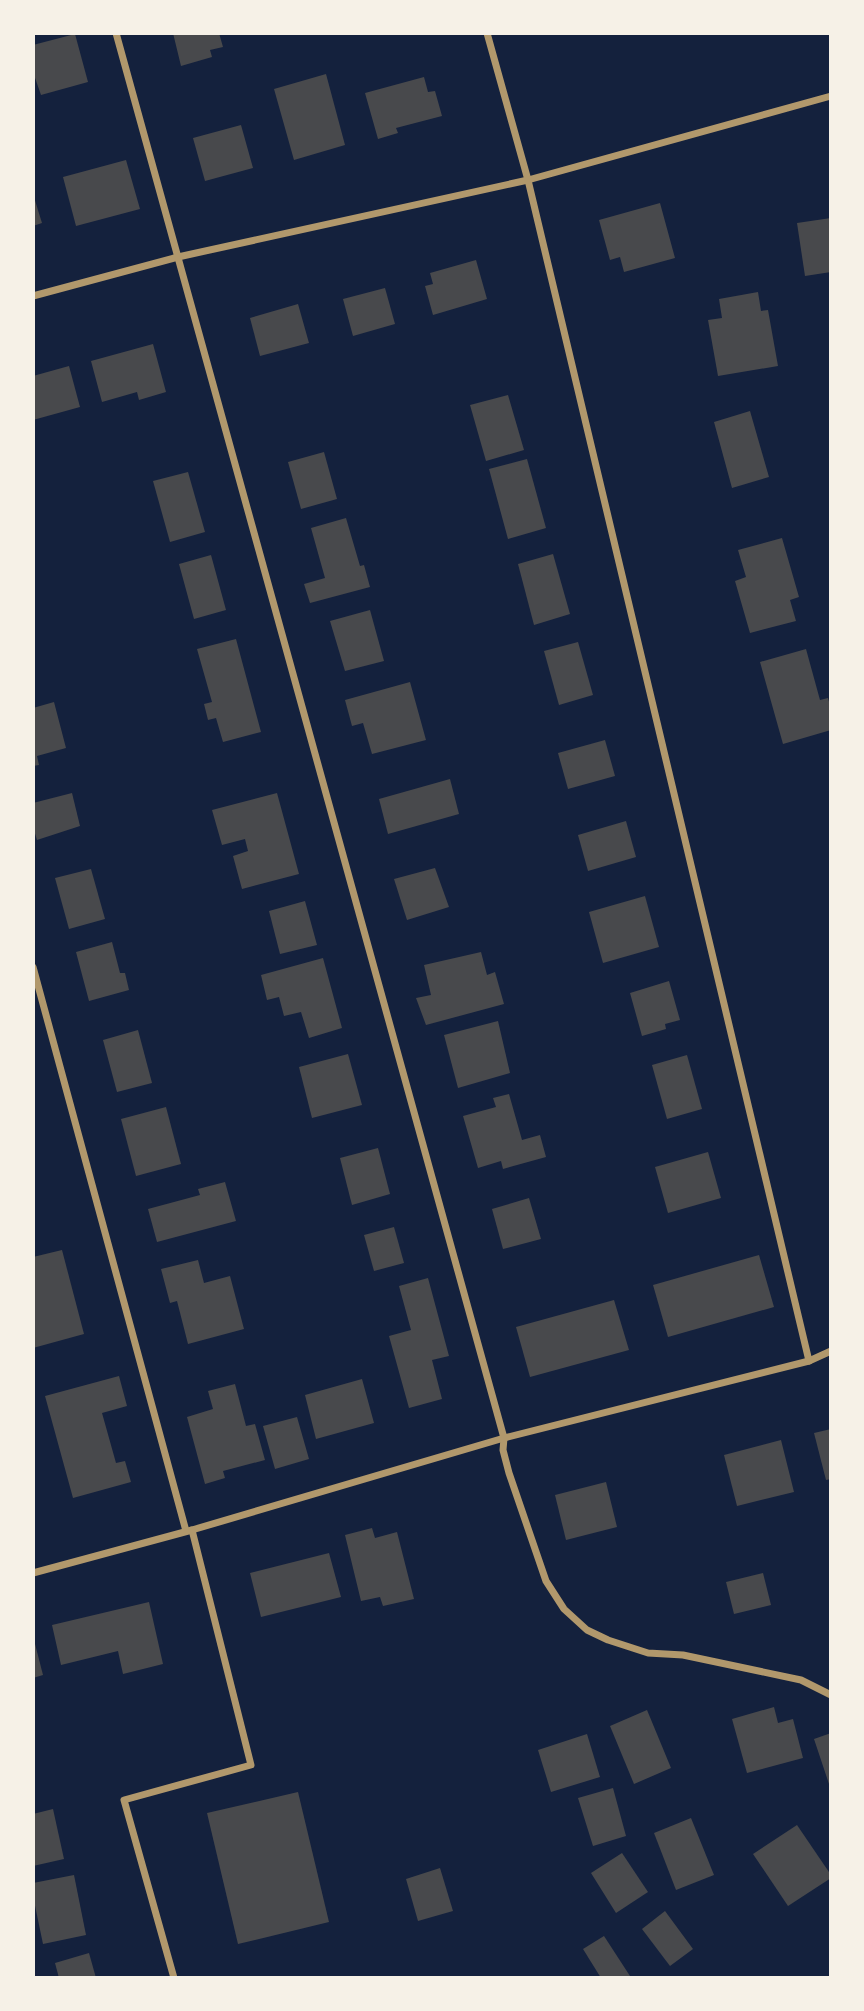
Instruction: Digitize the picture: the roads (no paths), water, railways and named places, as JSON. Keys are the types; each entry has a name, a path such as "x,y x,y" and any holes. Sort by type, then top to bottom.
{"street":[{"path":"116,33 504,1438 503,1450 509,1473 546,1581 564,1609 587,1630 608,1640 648,1653 682,1655 801,1680 831,1695"},
{"path":"487,33 528,180 809,1361"},
{"path":"33,296 178,257 528,180 831,96"},
{"path":"33,967 251,1765 124,1800 174,1978"},
{"path":"33,1573 189,1531 504,1438 809,1361 831,1351"}]}
